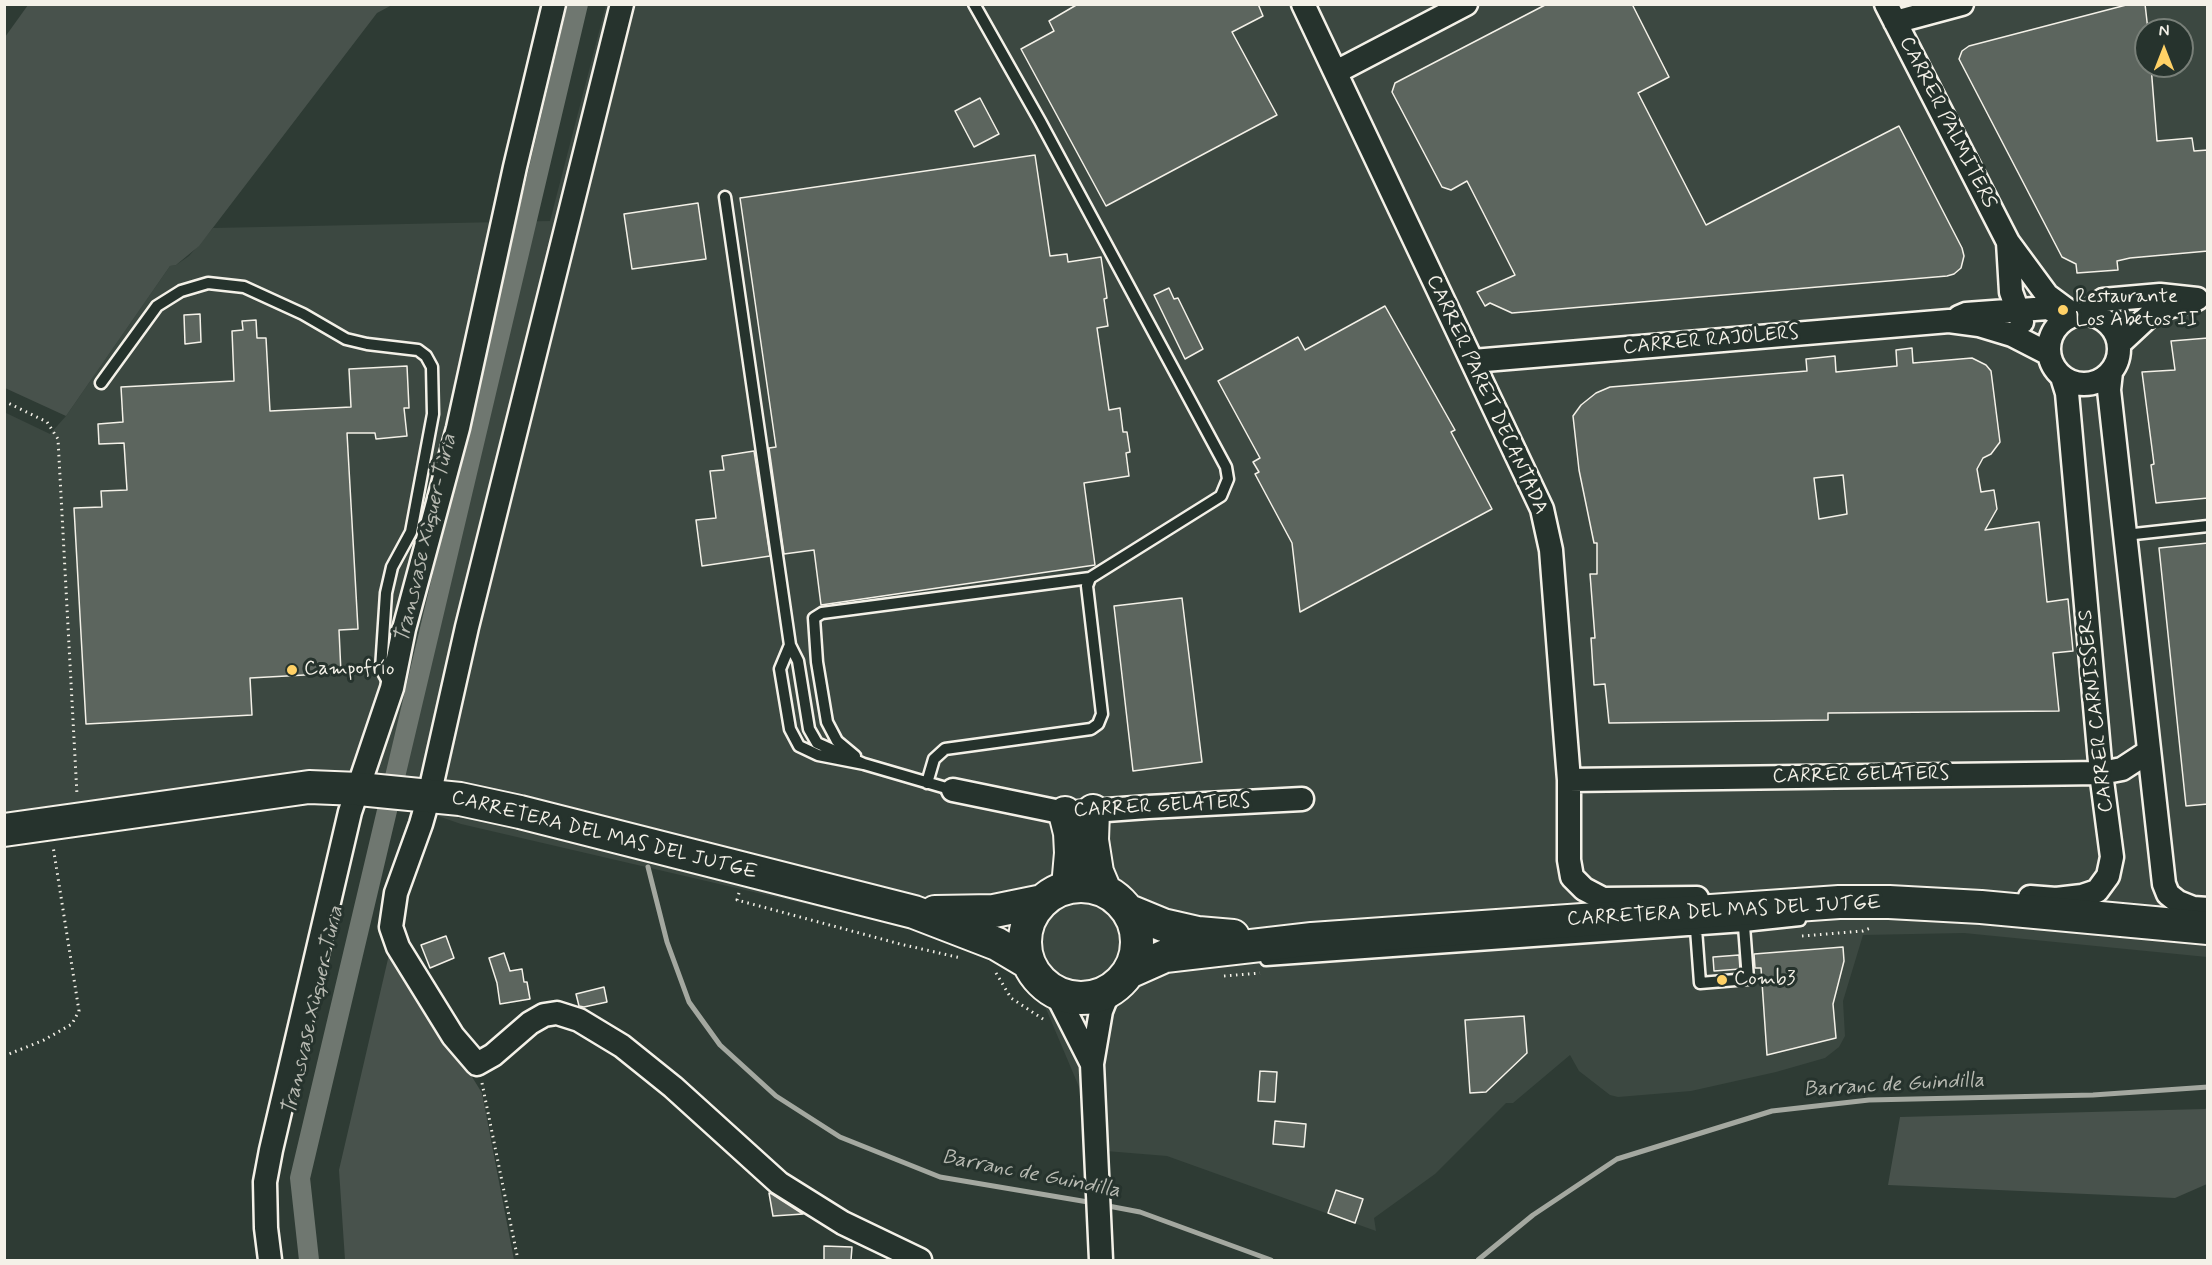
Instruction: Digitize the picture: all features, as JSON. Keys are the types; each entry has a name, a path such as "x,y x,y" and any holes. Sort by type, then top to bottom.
{"street":[{"path":"270,1260 266,1228 265,1182 271,1150 350,812 366,790 392,688 404,629 458,428 515,167 554,4"},
{"path":"622,4 423,795 422,824 396,893 391,927 398,947 453,1036 477,1064 493,1055 530,1023 544,1015 557,1013 579,1020 622,1046 673,1087 778,1183 843,1223 908,1258"},
{"name":"CARRER PARET DECANTADA","path":"1303,4 1542,508 1551,550 1569,780 1569,860 1572,877 1584,889 1603,898 1694,898 1747,917"},
{"path":"1336,72 1466,4"},
{"path":"1890,13 1962,4"},
{"name":"CARRER PALMITERS","path":"1890,13 2008,242 2047,295 2075,316"},
{"name":"CARRER PALMITERS","path":"2008,242 2012,292 2018,310 2041,350"},
{"path":"1981,313 2009,274"},
{"path":"2041,350 2049,344 2059,325 2103,300 2160,295 2202,298"},
{"path":"2119,344 2148,317 2165,308 2202,298"},
{"name":"CARRER RAJOLERS","path":"1949,321 1966,314 2048,308 2075,316"},
{"path":"2062,377 2079,384 2088,384 2104,378 2116,364 2119,344 2111,326 2103,319 2075,316"},
{"name":"CARRER RAJOLERS","path":"1473,361 1949,321 2012,335 2041,350"},
{"name":"CARRER CARNISSERS","path":"1947,905 2001,895 2056,899 2082,896 2097,891 2108,876 2112,857 2101,773 2067,393 2062,377 2041,350"},
{"path":"2111,372 2109,390 2164,884 2168,894 2178,902 2193,908 2208,909"},
{"name":"CARRER GELATERS","path":"1569,780 2101,773 2122,769 2148,752"},
{"name":"CARRETERA DEL MAS DEL JUTGE","path":"4,830 309,787 460,799 520,812 914,912 997,944 1029,963"},
{"name":"CARRER GELATERS","path":"953,790 1079,812 1302,800"},
{"path":"1079,812 1092,840 1097,872 1105,891"},
{"path":"1055,894 1071,854 1070,833 1079,812"},
{"path":"1101,1260 1092,1064 1101,1011 1136,957 1138,941 1136,926 1118,899 1105,891 1087,886 1055,894 1034,911 1026,930 1025,950 1029,963 1040,980 1056,993 1088,998 1119,982"},
{"name":"CARRETERA DEL MAS DEL JUTGE","path":"914,912 994,911 1055,894"},
{"name":"CARRETERA DEL MAS DEL JUTGE","path":"1128,911 1163,925 1198,933 1253,938 1312,939 1747,917 1839,902 1947,905 2208,928"},
{"name":"CARRETERA DEL MAS DEL JUTGE","path":"1119,982 1165,956 1312,939"},
{"path":"1056,993 1092,1064"}],"lane":[{"path":"864,764 837,741 827,722 817,662 814,618 822,613 1090,578 1221,496 1228,479 1226,467 1040,121 974,4"},
{"path":"725,197 789,645 798,661 809,729 817,743 864,764"},
{"path":"101,383 157,306 181,291 208,284 244,287 303,314 346,339 367,345 418,350 426,356 432,368 433,414 411,532 392,567 386,593 381,669 392,688"},
{"path":"2125,535 2208,526"},
{"path":"927,783 934,759 945,749 1091,729 1098,724 1102,714 1087,586 1090,578"},
{"path":"789,645 780,669 790,729 800,746 818,755 864,764 953,790"},
{"path":"1849,914 1860,913 1889,902"},
{"path":"1696,929 1700,983 1748,980 1747,917"},
{"path":"1252,961 1696,929 1747,917 1815,918"},
{"path":"1198,953 1217,960 1229,960"}],"path":[{"path":"4,401 47,422 58,439 64,822 79,1011 72,1024 44,1040 4,1056"},
{"path":"477,1064 485,1092 518,1260"}],"shaded area":[{"path":"28,5 392,5 377,13 199,246 176,265 170,266 66,416 5,388 5,37"},
{"path":"606,5 2207,5 2207,957 1964,933 1863,935 1843,1001 1845,1036 1839,1047 1825,1058 1776,1072 1691,1091 1618,1097 1610,1095 1579,1071 1570,1055 1513,1103 1506,1103 1435,1174 1374,1218 1376,1231 1167,1156 1106,1151 1028,966 917,930 461,824 346,784 5,845 4,412 50,434 66,416 170,266 176,265 189,256 213,228 550,221"},
{"path":"391,946 482,1093 514,1260 345,1260 339,1170"},
{"path":"2207,1108 2207,1184 2175,1198 1888,1185 1900,1117"}],"building":[{"path":"1078,4 1258,4 1263,16 1232,32 1277,115 1106,206 1021,49 1054,31 1049,21"},
{"path":"1547,4 1632,4 1669,77 1638,93 1706,225 1899,126 1962,248 1964,256 1961,268 1947,276 1512,313 1490,303 1485,306 1477,292 1515,275 1467,181 1451,190 1442,187 1392,92 1395,83"},
{"path":"2130,4 2145,4 2147,18 2134,18 2134,78 2152,78 2157,141 2192,138 2194,151 2208,150 2208,251 2130,258 2117,261 2118,270 2077,273 2076,264 2062,257 1959,59 1962,51 1969,46"},
{"path":"980,98 999,134 974,147 955,111"},
{"path":"1035,155 1050,256 1067,254 1068,262 1101,257 1107,298 1104,299 1108,326 1097,328 1109,410 1120,408 1123,432 1127,432 1130,452 1126,453 1129,476 1084,483 1095,565 821,605 814,550 784,554 769,448 776,447 740,198"},
{"path":"698,203 706,259 632,269 624,214"},
{"path":"1169,288 1174,299 1178,298 1203,349 1185,359 1154,295"},
{"path":"1385,306 1455,430 1451,432 1492,509 1300,612 1292,543 1255,474 1259,472 1253,462 1260,458 1218,381 1298,337 1305,350"},
{"path":"200,314 201,342 185,344 184,315"},
{"path":"256,320 257,338 266,338 270,411 351,407 349,369 407,366 409,408 404,408 407,436 376,439 375,433 347,433 358,629 339,630 341,673 250,678 252,715 86,724 74,508 102,507 101,491 127,490 124,443 99,444 98,424 123,422 121,387 234,381 232,331 243,330 242,321"},
{"path":"2208,338 2208,498 2156,503 2151,465 2154,464 2142,372 2175,370 2171,341"},
{"path":"1912,348 1913,363 1972,358 1986,365 1991,371 2000,442 1991,454 1983,458 1977,469 1981,492 1994,490 1997,509 1985,530 2039,522 2047,602 2068,599 2073,651 2053,653 2059,711 1828,713 1828,720 1609,723 1605,684 1594,685 1591,638 1595,638 1590,574 1597,574 1597,543 1594,543 1579,470 1573,416 1581,405 1596,393 1610,387 1807,371 1806,359 1835,356 1836,372 1897,366 1896,350","holes":["1843,475 1847,514 1819,519 1814,478"]},
{"path":"754,451 770,556 702,566 696,520 716,518 710,471 724,470 722,456"},
{"path":"2208,543 2208,804 2186,806 2159,548"},
{"path":"1182,598 1202,762 1133,771 1114,606"},
{"path":"446,936 454,958 430,968 421,945"},
{"path":"1843,947 1844,961 1833,1004 1836,1038 1767,1055 1761,968 1755,968 1754,954"},
{"path":"504,953 510,971 522,969 530,999 500,1004 497,983 489,958"},
{"path":"1739,955 1740,969 1714,971 1713,957"},
{"path":"604,987 607,1002 579,1006 576,994"},
{"path":"1524,1016 1527,1053 1486,1092 1470,1093 1465,1020"},
{"path":"1260,1071 1277,1072 1275,1102 1258,1101"},
{"path":"1275,1121 1306,1124 1304,1147 1273,1144"},
{"path":"1336,1190 1363,1199 1355,1223 1328,1213"},
{"path":"769,1193 772,1194 803,1214 773,1216"},
{"path":"824,1246 852,1247 851,1260 824,1260"}],"waterway":[{"name":"Transvase Xùquer-Tùria","path":"309,1260 300,1178 578,4"},
{"name":"Barranc de Guindilla","path":"648,867 667,942 689,1002 720,1045 776,1096 840,1137 940,1177 1094,1203"},
{"name":"Barranc de Guindilla","path":"1478,1260 1533,1215 1617,1159 1772,1111 1869,1100 2093,1095 2208,1087"},
{"name":"Barranc de Guindilla","path":"1103,1205 1140,1212 1271,1260"}],"place":[{"name":"Restaurante Los Abetos II","path":"2063,310"},
{"name":"Campofrío","path":"292,670"},
{"name":"Comb3","path":"1722,980"}]}
